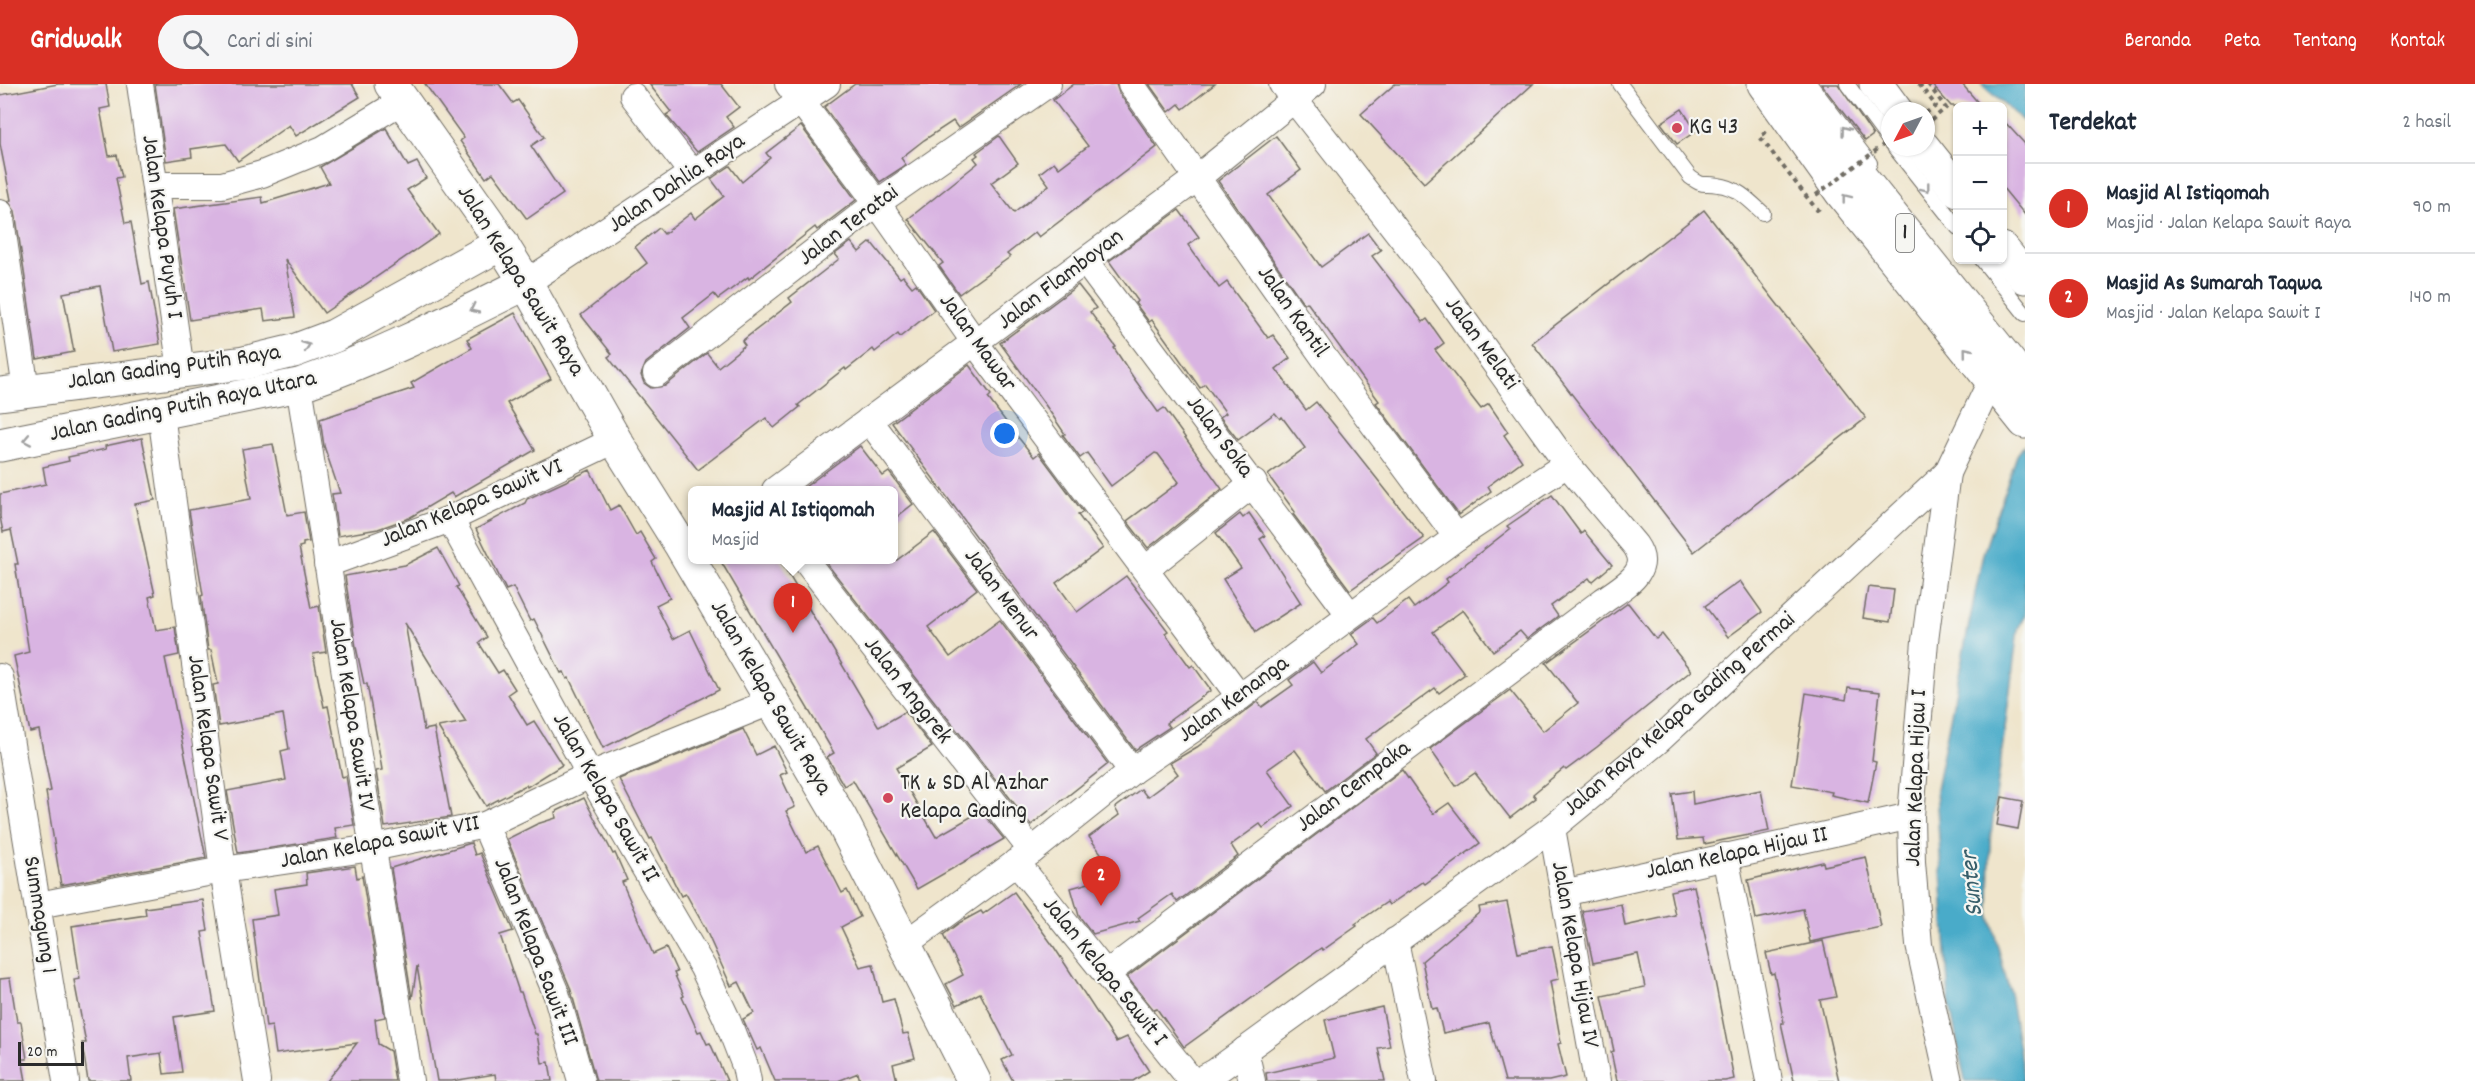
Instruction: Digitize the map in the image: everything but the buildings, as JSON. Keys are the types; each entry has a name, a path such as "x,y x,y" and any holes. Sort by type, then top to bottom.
{"main road":[{"path":"1764,84 1841,192 1991,381 2022,405"},
{"name":"1","path":"1786,84 2022,405"},
{"path":"1876,84 1889,102"},
{"name":"Jalan Kelapa Sawit Raya","path":"397,92 502,243 615,440 688,548"},
{"path":"1930,156 1953,185"},
{"name":"Jalan Gading Putih Raya","path":"13,392 244,363 294,351 334,336 502,243"},
{"path":"2007,255 2025,277"},
{"name":"Jalan Gading Putih Raya Utara","path":"0,445 299,385 340,371 427,333 526,283"},
{"name":"Jalan Kelapa Sawit Raya","path":"697,564 840,817 906,943 940,1017 974,1081"}],"street":[{"name":"Jalan Kelapa Puyuh I","path":"140,84 181,370"},
{"name":"Jalan Dahlia Raya","path":"526,283 692,173 795,93 827,84"},
{"name":"Jalan Teratai","path":"656,374 877,203 1048,84"},
{"name":"Jalan Kantil","path":"1131,84 1325,359 1457,537"},
{"name":"Jalan Flamboyan","path":"781,486 976,344 1197,178 1296,89"},
{"name":"Jalan Melati","path":"1296,89 1567,464 1641,554 1642,561 1634,578 1603,601"},
{"path":"156,185 222,185 261,174 323,150 397,92"},
{"name":"Jalan Mawar","path":"795,93 877,203 976,344 1240,697"},
{"path":"633,96 692,173"},
{"path":"0,213 13,392"},
{"name":"Jalan Soka","path":"1085,261 1254,483 1350,615"},
{"name":"Jalan Raya Kelapa Gading Permai","path":"1198,1081 1245,1050 1552,828 1659,740 1947,473 1991,381"},
{"name":"Jalan Kelapa Sawit IV","path":"299,385 410,1081"},
{"name":"Jalan Kelapa Sawit V","path":"161,414 223,870 257,1081"},
{"name":"Jalan Menur","path":"869,420 1132,771"},
{"name":"Jalan Kelapa Sawit VI","path":"327,564 450,519 615,440"},
{"name":"Jalan Kenanga","path":"906,943 1024,857 1132,771 1240,697 1457,537 1567,464"},
{"name":"Jalan Kelapa Hijau I","path":"1947,473 1925,641 1911,816 1912,862 1919,945 1949,1081"},
{"path":"1146,569 1254,483"},
{"name":"Jalan Kelapa Sawit II","path":"450,519 590,775 703,968 726,1017 745,1066 748,1081"},
{"name":"Jalan Anggrek","path":"808,564 1024,857"},
{"name":"Jalan Cempaka","path":"1106,974 1603,601"},
{"name":"Summagung 1","path":"0,677 66,1081"},
{"name":"Jalan Kelapa Sawit VII","path":"38,905 223,870 372,848 485,825 590,775 773,701"},
{"name":"Jalan Kelapa Hijau II","path":"1563,893 1911,816"},
{"name":"Jalan Kelapa Sawit III","path":"485,825 556,993 581,1081"},
{"name":"Jalan Kelapa Hijau IV","path":"1552,828 1597,1081"},
{"path":"1725,856 1769,1081"},
{"name":"Jalan Kelapa Sawit I","path":"1024,857 1106,974 1192,1081"},
{"path":"1395,941 1425,1081"},
{"path":"1245,1050 1252,1081"}],"lane":[{"path":"1620,84 1690,177 1702,185 1718,184 1740,192 1763,213"},
{"path":"1810,84 1880,177"},
{"path":"1847,84 1881,129"},
{"path":"1901,156 1953,222"},
{"path":"1985,264 2025,314"}],"path":[{"path":"1919,84 1933,102"},
{"path":"1928,84 1946,108 1935,117"},
{"path":"1816,195 1881,148"}],"water":[{"path":"1981,84 2025,84 2025,123 2007,107 2007,102 2001,102"},
{"name":"Sunter","path":"2025,444 2025,614 2018,629 1990,842 1989,913 2010,993 2024,1081 1965,1081 1949,1001 1936,789 1983,554 2017,455"}],"place":[{"name":"KG 43","path":"1677,128"},
{"name":"Masjid Al Istiqomah","path":"793,633"},
{"name":"TK & SD Al Azhar Kelapa Gading","path":"888,798"},
{"name":"Masjid As Sumarah Taqwa","path":"1101,906"}]}
